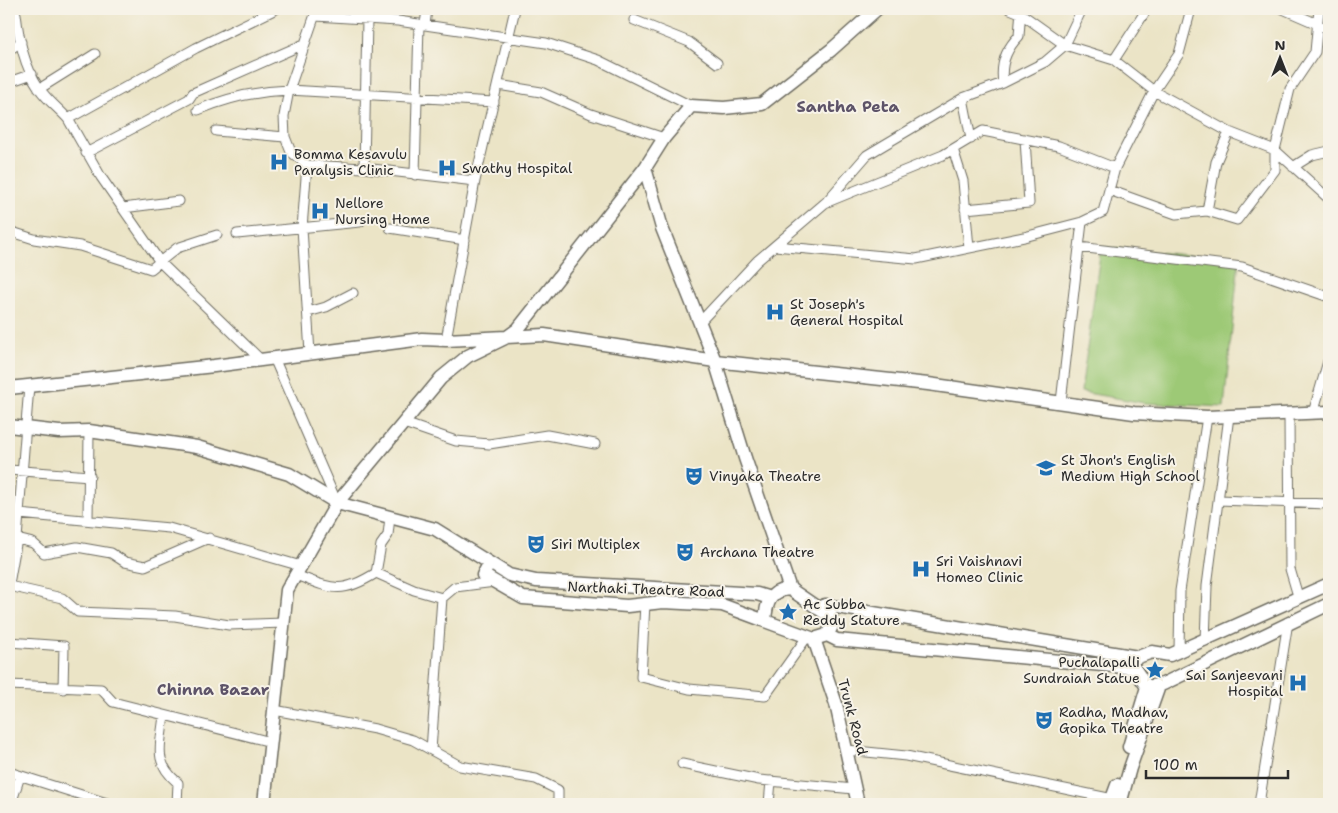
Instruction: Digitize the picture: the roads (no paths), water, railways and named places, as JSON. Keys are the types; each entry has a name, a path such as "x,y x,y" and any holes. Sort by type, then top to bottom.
{"street":[{"path":"68,119 196,48 276,9"},
{"path":"415,175 416,96 422,25 426,9"},
{"path":"446,340 475,181 514,9"},
{"path":"475,181 364,168 307,165 290,152 285,137 284,116 289,90 316,12 546,43 598,60 691,106 724,108 762,104 831,50 877,9"},
{"path":"1010,9 1021,11 1065,45 1114,60 1154,92 1229,132 1275,150 1329,199"},
{"path":"699,323 757,261 825,203 867,155 963,98 1003,83 1045,62 1065,45 1082,9"},
{"path":"1114,60 1147,9"},
{"path":"775,246 916,259 1082,222 1103,212 1115,168 1154,92 1179,54 1191,9"},
{"path":"1283,9 1329,29"},
{"path":"1109,190 1176,214 1206,211 1237,220 1275,170 1275,150 1290,89 1315,52 1319,9"},
{"path":"1003,83 1001,70 1009,46 1019,36 1021,11"},
{"path":"16,14 21,42 39,89 68,119 86,153 160,262 261,360"},
{"path":"364,168 367,19"},
{"path":"634,20 689,42 717,63"},
{"path":"9,50 21,42"},
{"path":"86,153 189,99 193,93 304,44"},
{"path":"39,89 95,54"},
{"path":"9,82 32,74"},
{"path":"498,85 541,92 591,114 664,138"},
{"path":"198,110 230,97 258,91 289,90 494,102"},
{"path":"963,98 971,139"},
{"path":"264,804 287,590 337,503 442,378 468,356 507,337 518,329 645,168 664,138 691,106"},
{"path":"825,203 953,150 983,131 1059,146 1115,168"},
{"path":"216,132 285,137"},
{"path":"1206,211 1216,162 1229,132"},
{"path":"965,209 1029,203 1025,139"},
{"path":"953,150 963,181 969,248"},
{"path":"1293,168 1312,155 1329,151"},
{"path":"307,165 302,228 310,353"},
{"path":"645,168 662,228 715,361 745,458 790,589 817,608 825,605 1136,662 1158,685"},
{"path":"123,208 179,201"},
{"path":"237,234 360,222"},
{"path":"1061,402 1082,222"},
{"path":"390,228 465,240"},
{"path":"9,231 34,239 80,246 151,269 177,248 217,235"},
{"path":"1079,247 1242,267 1329,297"},
{"path":"308,312 326,307 353,293"},
{"path":"9,388 261,360 422,339 446,340 544,335 715,361 928,384 1134,413 1207,417 1329,412"},
{"path":"274,358 337,503"},
{"path":"1313,413 1329,358"},
{"path":"29,386 19,514 13,539 9,585 62,598 78,612 175,616 229,625 284,623"},
{"path":"1289,414 1290,569 1298,596"},
{"path":"1205,641 1207,586 1229,416"},
{"path":"847,750 906,756 1114,802 1130,768 1158,685 1172,668 1180,591 1207,417"},
{"path":"404,423 456,441 489,444 547,435 595,444"},
{"name":"Narthaki Theatre Road","path":"9,426 59,432 89,431 206,449 289,474 337,503 435,529 509,575 536,581 757,594 770,598"},
{"path":"88,520 90,476 89,431"},
{"path":"9,470 90,476"},
{"path":"1218,500 1329,504"},
{"path":"19,514 169,528 209,538 299,570 328,587 347,588 358,584 376,573 381,545 388,535 390,517"},
{"path":"13,539 33,543 44,553 77,547 111,553 125,562 145,566 209,538"},
{"path":"489,564 483,575 495,582"},
{"path":"376,573 414,590 442,598"},
{"path":"431,750 442,598 455,587 495,582"},
{"name":"Narthaki Theatre Road","path":"495,582 523,598 627,606 663,602 722,605 816,637 837,640 1136,662"},
{"path":"1136,662 1152,652 1175,653 1205,641 1298,596 1329,584"},
{"path":"765,621 766,603 776,592 790,589"},
{"path":"645,604 641,677 689,689 765,696 816,637"},
{"path":"1158,685 1329,604"},
{"name":"Trunk Road","path":"817,608 831,617 832,621 831,631 816,637 836,704 858,804"},
{"path":"1259,804 1288,622"},
{"path":"9,642 64,646 63,689"},
{"path":"9,685 63,689 101,689 112,702 271,742"},
{"path":"274,710 375,729 413,740 460,766 536,779 558,790 558,804"},
{"path":"164,715 160,761 167,774 178,783 177,804"},
{"path":"682,764 772,781 854,789"},
{"path":"9,772 110,804"},
{"path":"12,804 20,776"},
{"path":"769,804 772,781"}],"place":[{"name":"Bomma Kesavulu Paralysis Clinic","path":"279,162"},
{"name":"Swathy Hospital","path":"447,168"},
{"name":"Nellore Nursing Home","path":"320,211"},
{"name":"St Joseph's General Hospital","path":"775,312"},
{"name":"St Jhon's English Medium High School","path":"1046,468"},
{"name":"Vinyaka Theatre","path":"694,476"},
{"name":"Siri Multiplex","path":"536,544"},
{"name":"Archana Theatre","path":"685,552"},
{"name":"Sri Vaishnavi Homeo Clinic","path":"921,569"},
{"name":"Ac Subba Reddy Stature","path":"788,612"},
{"name":"Puchalapalli Sundraiah Statue","path":"1155,670"},
{"name":"Sai Sanjeevani Hospital","path":"1298,683"},
{"name":"Radha, Madhav, Gopika Theatre","path":"1044,720"}],"district":[{"name":"Santha Peta","path":"848,106"},
{"name":"Chinna Bazar","path":"213,689"}]}
